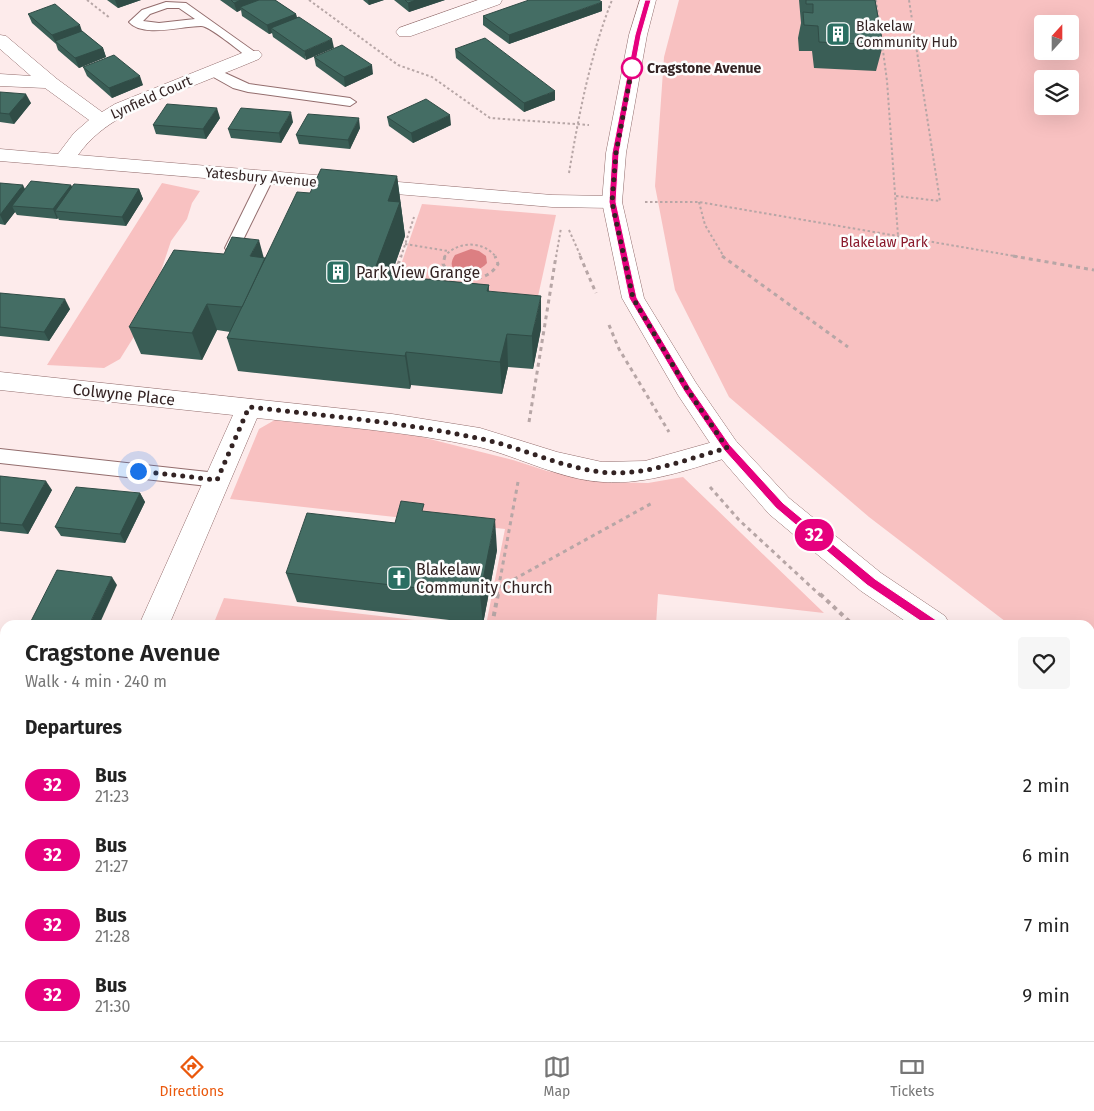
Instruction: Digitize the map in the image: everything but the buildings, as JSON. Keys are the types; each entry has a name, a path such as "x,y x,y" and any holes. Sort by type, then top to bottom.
{"street":[{"path":"405,32 494,0"},
{"path":"648,0 638,35 616,153 612,202 633,298 687,389 727,448 779,506 871,582 928,620"},
{"path":"0,40 50,84 101,120"},
{"name":"Lynfield Court","path":"64,160 81,137 101,120 122,108 253,55"},
{"path":"0,80 50,84"},
{"name":"Yatesbury Avenue","path":"0,155 552,201 612,202"},
{"name":"Colwyne Place","path":"0,381 392,423 480,438 557,462 602,472 645,471 727,448"},
{"path":"156,620 249,407"}],"lane":[{"path":"206,22 150,26 140,25 135,22 146,12 166,5 182,5 253,55"},
{"path":"212,71 242,87 350,102"},
{"path":"232,248 267,177"},
{"path":"0,456 217,480"}],"path":[{"path":"309,0 398,65 432,77 490,118 621,127"},
{"path":"876,0 887,81 898,236"},
{"path":"896,196 940,201 909,0"},
{"path":"390,287 423,190"},
{"path":"612,202 699,202 1094,270"},
{"path":"699,202 705,225 722,256 848,347"},
{"path":"405,244 449,251 465,244 483,246 492,251 497,258 496,266 486,275 469,280 459,279 446,272 442,263 449,251"},
{"path":"423,284 446,272"},
{"path":"499,588 659,500"}],"green space":[{"name":"Blakelaw Park","path":"679,0 1094,0 1094,620 1003,620 869,517 729,397 675,290 655,186 664,57"},
{"path":"162,183 200,191 192,203 187,219 171,241 145,319 120,359 104,368 47,365"},
{"path":"422,204 556,215 533,319 387,305"},
{"path":"280,417 390,429 513,460 547,471 606,482 648,483 683,477 824,613 658,594 656,620 487,620 505,529 230,499 259,429"},
{"path":"224,598 415,620 215,620"}],"shaded area":[{"path":"471,249 479,251 486,256 487,263 482,268 475,271 461,272 452,267 455,255"}],"bus line":[{"name":"32","path":"648,0 638,35 616,153 612,202 633,298 687,389 727,448 779,506 871,582 928,620"}],"place":[{"name":"Blakelaw Community Hub","path":"838,34"},
{"name":"Cragstone Avenue","path":"632,68"},
{"name":"Park View Grange","path":"338,272"},
{"name":"Blakelaw Community Church","path":"399,578"}],"route":[{"path":"138,471 217,480 249,407 392,423 480,438 557,462 602,472 645,471 727,448 687,389 633,298 612,202 616,153 632,68"}]}
